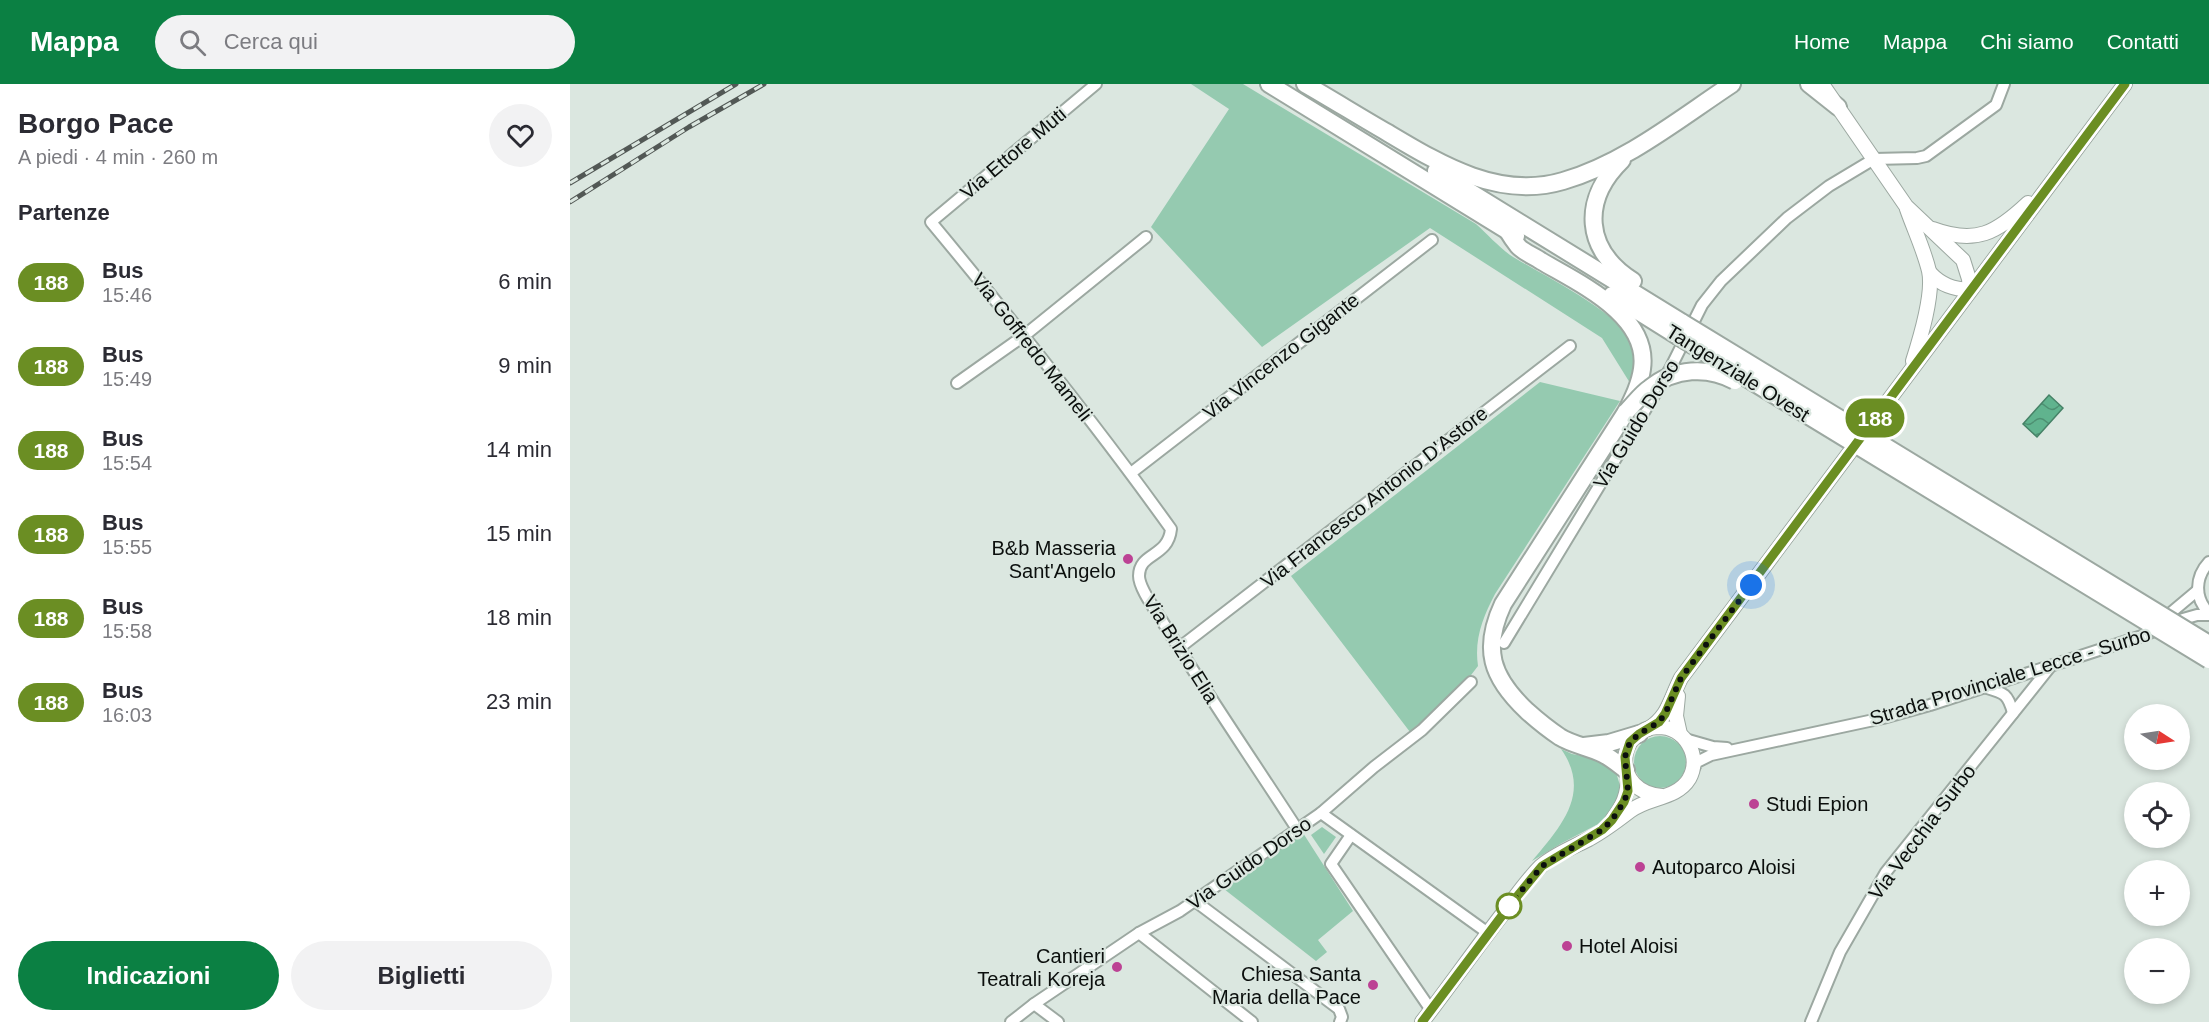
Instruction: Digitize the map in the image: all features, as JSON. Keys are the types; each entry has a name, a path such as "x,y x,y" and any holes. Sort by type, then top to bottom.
{"highway":[{"name":"Tangenziale Ovest","path":"1269,84 1507,231 1758,368 2209,644"},
{"name":"Tangenziale Ovest","path":"1295,84 1682,325 1841,436 2209,660"},
{"path":"1305,84 1432,159 1490,182 1514,185 1561,182 1594,169 1639,146 1732,84"},
{"path":"1809,84 1838,107"},
{"path":"1639,146 1609,174 1600,186 1595,204 1594,230 1603,253 1610,263 1682,325"},
{"path":"1507,231 1518,247 1610,303 1630,324 1642,352 1643,367 1639,384 1626,412 1514,585 1496,621 1492,633 1491,652 1495,670 1503,685 1540,723 1559,736 1602,754 1627,773"},
{"path":"1626,412 1649,388 1666,377 1695,370 1713,372 1728,377 1821,429 1841,436"},
{"path":"1583,747 1609,743 1643,731"}],"main road":[{"path":"1822,84 1906,206 1963,260 1970,279 1970,290"},
{"path":"1602,830 1624,802 1628,791 1626,751 1630,742 1659,722 1681,678 1697,656 2125,84"},
{"path":"1928,227 1964,237 1992,232 2046,189"},
{"path":"1906,206 1930,273 1928,306 1923,331 1910,372"},
{"path":"1930,273 1945,285 1956,290 1970,290"},
{"path":"1422,1022 1488,933 1542,866 1602,830 1636,806 1671,794 1682,787 1692,772 1693,758 1677,725 1676,705 1684,680 1697,656"},
{"path":"1643,731 1661,727 1672,729 1683,737"},
{"path":"1627,773 1639,789 1652,795 1662,796"}],"street":[{"name":"Via Ettore Muti","path":"931,222 1096,84"},
{"path":"1874,159 1926,156 1995,105 2004,84"},
{"name":"Via Guido Dorso","path":"1504,643 1670,369 1702,305 1721,281 1787,218 1829,186 1874,159"},
{"name":"Via Goffredo Mameli","path":"931,222 1024,335 1131,473"},
{"path":"957,383 1024,335 1146,237"},
{"name":"Via Vincenzo Gigante","path":"1131,473 1432,240"},
{"name":"Via Francesco Antonio D'Astore","path":"1179,648 1570,346"},
{"name":"Via Brizio Elia","path":"1131,473 1171,529 1170,541 1165,547 1143,562 1139,575 1141,587 1297,829"},
{"path":"2209,562 2203,568 2199,578 2198,590 2200,600 2209,614"},
{"path":"2142,636 2198,590"},
{"name":"Strada Provinciale Lecce - Surbo","path":"1692,772 1697,762 1704,758 1739,748 1883,718 1987,688 2142,636 2183,619 2209,614"},
{"name":"Via Vecchia Surbo","path":"1811,1022 1839,952 1886,872 2050,667"},
{"name":"Via Guido Dorso","path":"1011,1022 1139,933 1195,901 1321,813 1374,767 1422,730 1471,682"},
{"path":"1987,688 2003,693 2010,702 2013,713"},
{"name":"Strada Provinciale Lecce - Surbo","path":"1683,737 1713,747 1739,748"},
{"path":"1321,813 1488,933"},
{"path":"1351,835 1331,864 1431,1010"},
{"path":"1195,901 1339,1009 1342,1017 1340,1022"},
{"path":"1139,933 1252,1022"},
{"path":"1034,1004 1058,1022"}],"shaded area":[{"path":"1191,84 1243,84 1476,224 1510,255 1596,306 1624,330 1632,342 1634,352 1630,383 1602,338 1430,228 1262,347 1151,227 1229,109"},
{"path":"1540,382 1620,401 1495,594 1480,628 1477,647 1478,666 1468,679 1410,732 1291,576"},
{"path":"1655,736 1665,736 1679,743 1686,762 1679,781 1665,788 1655,788 1645,784 1638,777 1634,767 1634,757 1638,747 1645,740"},
{"path":"1561,749 1572,754 1593,758 1615,769 1622,792 1611,815 1604,821 1532,861 1562,822 1573,795 1574,780 1570,765"},
{"path":"1322,827 1336,837 1324,854 1311,835"},
{"path":"1303,833 1353,911 1318,940 1327,952 1316,961 1224,889"}],"water":[{"path":"2049,395 2063,408 2037,437 2023,424"}],"railway":[{"path":"570,183 736,84"},
{"path":"570,202 689,127 764,84"}],"bus line":[{"name":"188","path":"1422,1022 1542,866 1602,830 1618,812 1628,791 1625,757 1630,742 1659,722 1681,678 2125,84"}],"place":[{"name":"B&b Masseria Sant'Angelo","path":"1128,559"},
{"name":"Studi Epion","path":"1754,804"},
{"name":"Autoparco Aloisi","path":"1640,867"},
{"name":"Hotel Aloisi","path":"1567,946"},
{"name":"Cantieri Teatrali Koreja","path":"1117,967"},
{"name":"Chiesa Santa Maria della Pace","path":"1373,985"}],"route":[{"path":"1509,906 1542,866 1602,830 1612,820 1624,802 1628,791 1625,757 1630,742 1659,722 1681,678 1751,585"}]}
